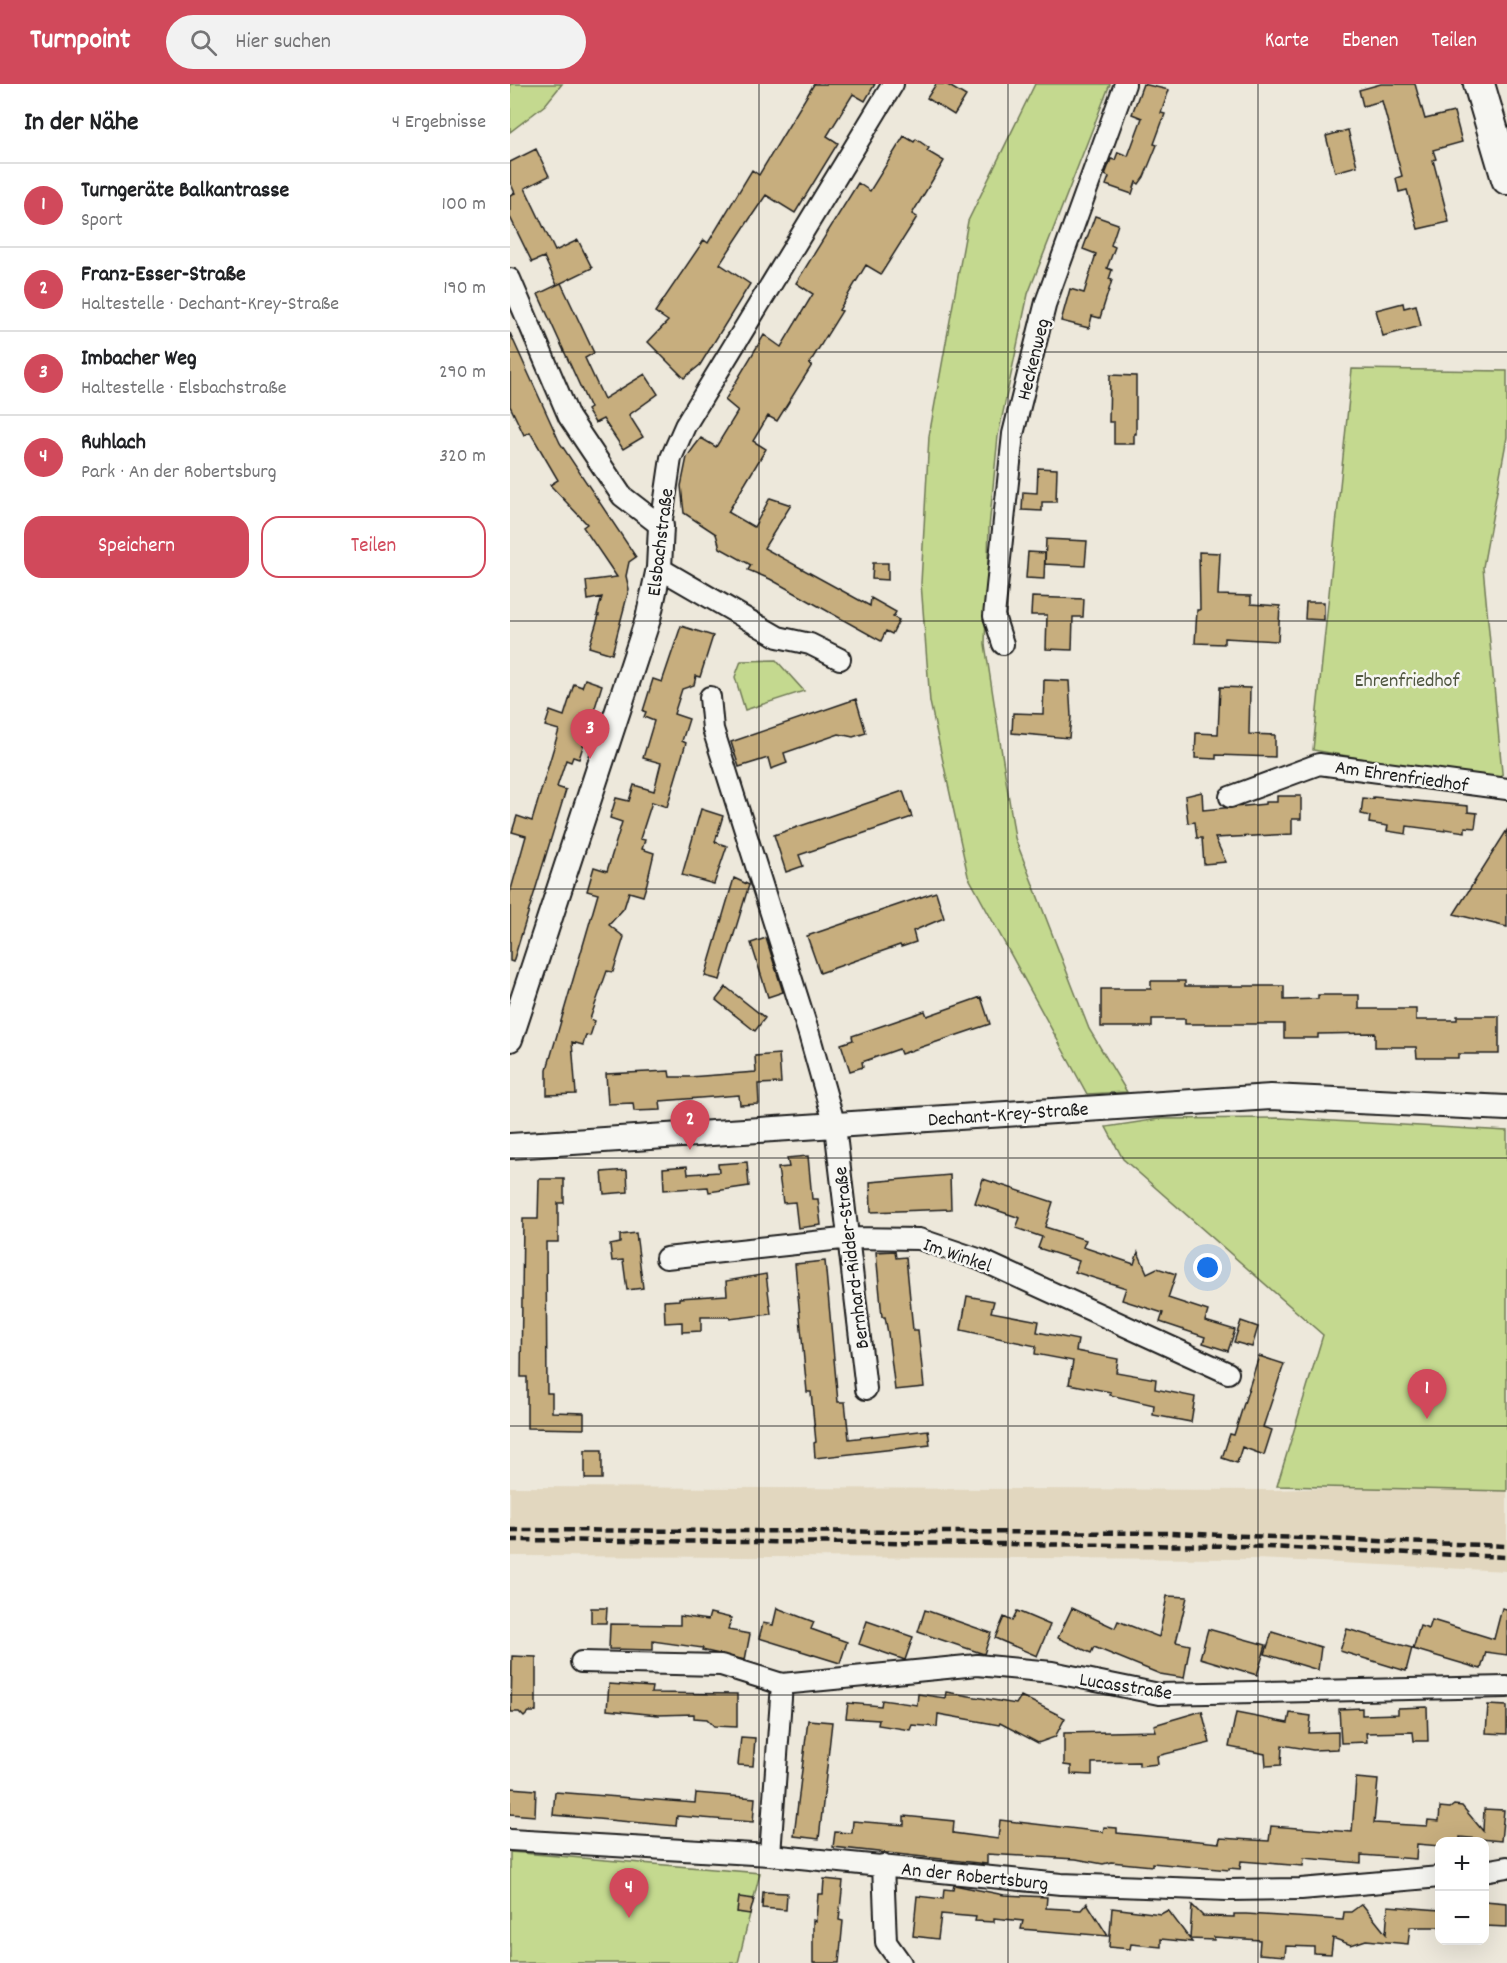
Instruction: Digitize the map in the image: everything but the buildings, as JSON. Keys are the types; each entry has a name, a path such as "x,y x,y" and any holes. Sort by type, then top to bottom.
{"main road":[{"path":"1479,84 1507,179"}],"street":[{"name":"Elsbachstraße","path":"510,1039 648,619 659,568 661,526 670,458 685,426 893,84"},
{"name":"Heckenweg","path":"1004,644 994,616 1013,434 1046,302 1125,84"},
{"path":"510,279 569,417 621,496 661,526"},
{"path":"659,568 778,637 810,644 840,659"},
{"name":"Bernhard-Ridder-Straße","path":"710,697 713,729 809,1034 835,1126 866,1389"},
{"name":"Am Ehrenfriedhof","path":"1230,797 1319,765 1507,789"},
{"name":"Dechant-Krey-Straße","path":"510,1146 1271,1097 1507,1108"},
{"name":"Im Winkel","path":"666,1258 848,1238 919,1239 981,1260 1228,1373"},
{"name":"Lucasstraße","path":"581,1662 721,1665 782,1684 977,1665 1052,1672 1159,1694 1507,1687"},
{"path":"770,1855 782,1684"},
{"name":"An der Robertsburg","path":"510,1840 770,1855 1061,1884 1228,1890 1375,1884 1435,1878"},
{"path":"883,1865 886,1942 901,1963"},
{"path":"1489,1870 1507,1867"}],"shaded area":[{"path":"1507,1482 1507,1571 1256,1559 510,1556 510,1487 1276,1490"}],"green space":[{"path":"510,84 562,84 545,105 510,132"},
{"path":"1035,84 1110,84 1028,294 998,436 989,528 985,644 1015,838 1089,1029 1127,1092 1087,1094 968,876 930,702 921,583 929,436 968,221"},
{"name":"Ehrenfriedhof","path":"1352,369 1507,371 1507,437 1483,567 1503,783 1313,750"},
{"path":"776,660 804,691 745,710 735,677 741,661"},
{"path":"1280,1118 1507,1131 1507,1491 1277,1486 1323,1335 1123,1159 1106,1127 1159,1119"},
{"path":"510,1852 760,1873 738,1963 510,1963"}],"railway":[{"path":"510,1530 1170,1533 1507,1546"},
{"path":"510,1540 1242,1546 1507,1557"}],"place":[{"name":"Imbacher Weg","path":"590,759"},
{"name":"Franz-Esser-Straße","path":"690,1150"},
{"name":"Turngeräte Balkantrasse","path":"1427,1419"},
{"name":"Ruhlach","path":"629,1918"}]}
